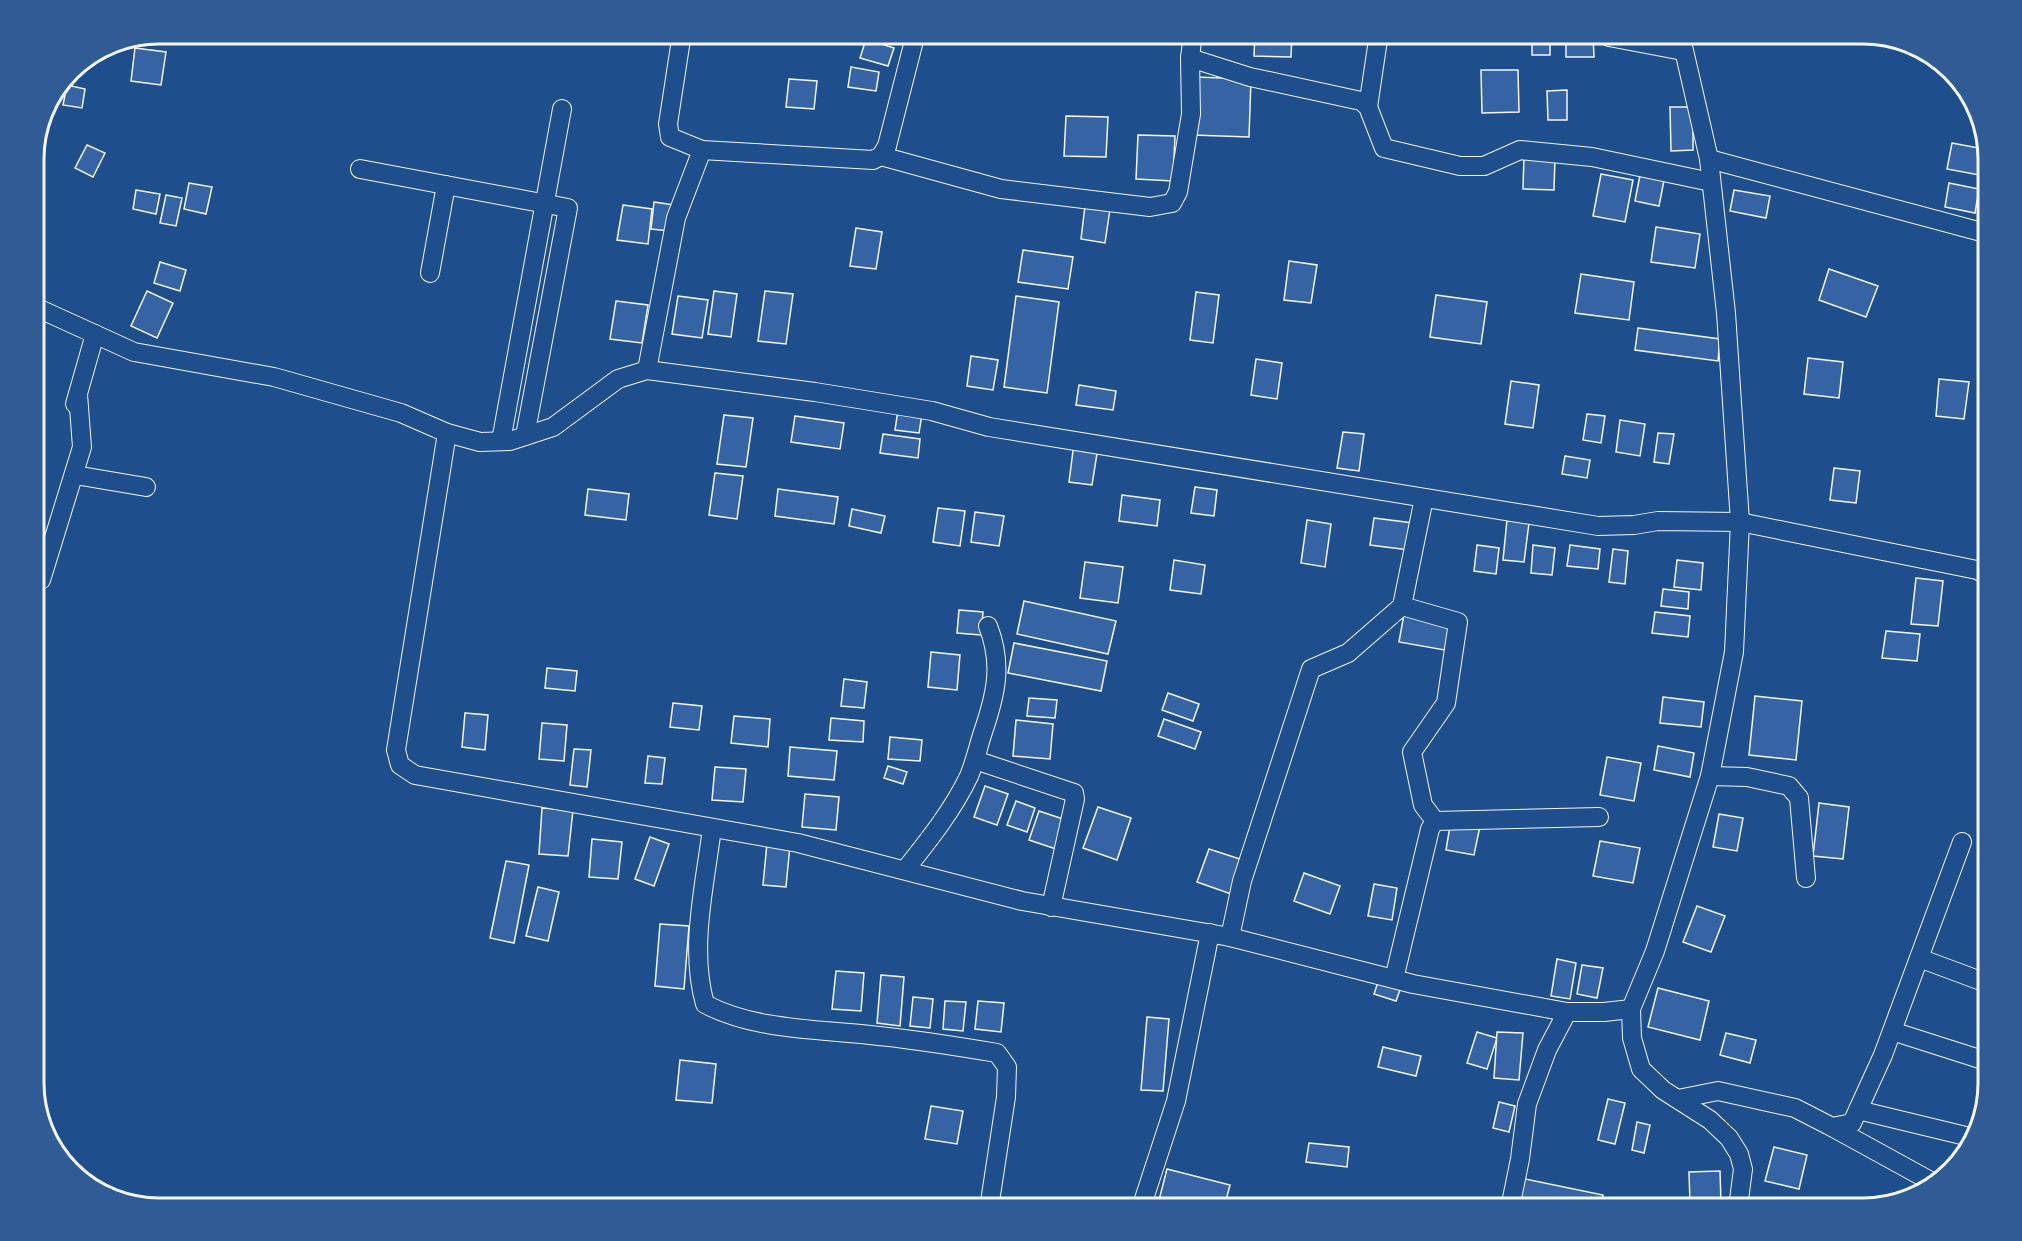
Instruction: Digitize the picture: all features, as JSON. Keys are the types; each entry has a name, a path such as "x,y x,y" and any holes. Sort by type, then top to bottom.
{"street":[{"path":"680,44 668,124 670,137 702,150 873,160 881,156 887,146 913,44"},
{"path":"881,156 1001,189 1150,207 1164,206 1172,203 1178,192 1191,114 1192,44"},
{"path":"1368,107 1377,44"},
{"path":"1682,44 1708,159 1725,313 1740,522 1734,652 1710,776 1655,951 1631,1009 1632,1038 1641,1069 1663,1090 1710,1120 1729,1138 1739,1154 1743,1169 1739,1198"},
{"path":"1190,58 1250,77 1361,101 1368,107 1384,148 1460,166 1484,166 1520,150 1592,157 1711,182"},
{"path":"501,441 562,110"},
{"path":"647,370 676,218 702,150"},
{"path":"1708,159 1978,231"},
{"path":"360,169 568,208 525,436"},
{"path":"430,273 446,185"},
{"path":"44,311 134,352 274,377 401,413 447,433 480,442 501,441 553,427 618,379 647,370 815,392 932,411 989,427 1598,526 1634,525 1658,521 1740,522 1978,570"},
{"path":"72,417 95,333"},
{"path":"44,574 82,447 78,394"},
{"path":"447,433 396,750 400,765 416,775 798,843 1022,902 1230,937 1394,979 1567,1012 1631,1009"},
{"path":"75,475 146,487"},
{"path":"1230,937 1242,881 1311,669 1348,653 1402,606 1424,498"},
{"path":"1402,606 1458,622 1446,703 1412,752 1423,805 1435,821"},
{"path":"904,870 953,804 975,760 992,705 998,669 996,647 988,626"},
{"path":"975,760 1074,794 1076,799 1051,907"},
{"path":"1710,776 1747,777 1789,786 1799,798 1806,878"},
{"path":"1435,821 1599,818"},
{"path":"1394,979 1430,829 1435,821"},
{"path":"712,828 699,937 698,979 705,1004 726,1015 771,1024 913,1039 997,1053 1007,1067 1007,1077 990,1198"},
{"path":"1832,1127 1852,1123 1858,1110 1892,1031 1962,842"},
{"path":"1144,1198 1176,1101 1210,933"},
{"path":"1919,958 1978,980"},
{"path":"1512,1198 1520,1160 1527,1104 1547,1050 1567,1012"},
{"path":"1892,1031 1978,1058"},
{"path":"1678,1099 1718,1091 1795,1108 1926,1179"},
{"path":"1858,1110 1965,1136"}],"building":[{"path":"864,44 882,44 894,48 888,66 860,58"},
{"path":"1255,44 1292,44 1291,57 1254,56"},
{"path":"1532,44 1550,44 1550,55 1532,55"},
{"path":"1566,44 1593,44 1594,57 1566,57"},
{"path":"135,48 166,52 161,85 131,81"},
{"path":"851,67 879,72 876,91 848,87"},
{"path":"1481,70 1518,70 1519,112 1482,113"},
{"path":"1195,77 1251,79 1249,137 1193,135"},
{"path":"789,79 817,81 814,109 786,107"},
{"path":"70,86 85,89 82,108 63,105 66,91"},
{"path":"1567,90 1567,120 1548,120 1547,91"},
{"path":"1670,107 1693,107 1693,150 1671,151"},
{"path":"1066,116 1108,117 1106,157 1064,156"},
{"path":"1138,135 1175,136 1173,181 1136,179"},
{"path":"1952,143 1978,148 1978,175 1947,169"},
{"path":"87,145 105,153 93,177 75,168"},
{"path":"1524,156 1555,157 1554,190 1523,189"},
{"path":"1641,170 1665,175 1659,206 1635,201"},
{"path":"1601,174 1633,180 1625,222 1593,216"},
{"path":"189,183 212,187 206,214 184,209"},
{"path":"1949,183 1978,189 1975,213 1945,207"},
{"path":"136,190 160,194 156,214 133,209"},
{"path":"1734,190 1770,196 1766,218 1730,211"},
{"path":"166,195 182,198 176,226 160,223"},
{"path":"654,202 674,205 670,231 651,229"},
{"path":"623,205 652,209 648,244 617,240"},
{"path":"1085,206 1110,209 1105,243 1081,239"},
{"path":"1656,227 1700,234 1695,268 1651,262"},
{"path":"856,228 882,232 876,269 850,266"},
{"path":"1023,250 1073,257 1068,289 1018,282"},
{"path":"1289,261 1317,265 1311,303 1284,300"},
{"path":"160,262 186,270 180,291 154,283"},
{"path":"1829,269 1878,286 1866,317 1819,300"},
{"path":"1581,274 1634,282 1629,320 1575,313"},
{"path":"147,291 173,303 157,338 131,326"},
{"path":"714,291 737,294 731,337 708,334"},
{"path":"765,291 793,294 786,344 758,341"},
{"path":"1196,292 1219,295 1213,343 1190,340"},
{"path":"1436,295 1487,302 1481,344 1430,337"},
{"path":"678,296 708,300 702,338 672,334"},
{"path":"1016,296 1059,302 1047,393 1004,387"},
{"path":"616,301 648,305 642,343 610,339"},
{"path":"1638,328 1720,339 1718,361 1635,350"},
{"path":"971,356 998,360 993,390 967,386"},
{"path":"1808,358 1843,362 1839,398 1804,394"},
{"path":"1256,359 1282,363 1277,399 1251,395"},
{"path":"1939,379 1969,382 1964,419 1936,416"},
{"path":"1511,381 1539,385 1533,428 1505,424"},
{"path":"1079,385 1116,391 1113,410 1076,405"},
{"path":"898,410 922,414 919,433 895,430"},
{"path":"1587,414 1605,416 1601,443 1583,440"},
{"path":"724,415 753,418 746,467 717,464"},
{"path":"795,416 844,423 840,449 791,442"},
{"path":"1620,420 1645,424 1640,456 1616,452"},
{"path":"1343,432 1364,434 1359,471 1337,468"},
{"path":"1658,433 1674,434 1669,464 1654,462"},
{"path":"883,434 920,439 918,458 880,453"},
{"path":"1074,443 1098,447 1092,485 1069,482"},
{"path":"1565,456 1590,460 1587,478 1562,474"},
{"path":"1834,468 1860,471 1856,503 1830,500"},
{"path":"715,473 743,476 737,519 709,515"},
{"path":"1195,487 1217,490 1214,516 1191,513"},
{"path":"588,489 629,494 626,520 585,515"},
{"path":"778,489 838,497 834,524 775,516"},
{"path":"1122,495 1160,500 1157,526 1119,521"},
{"path":"938,508 965,511 960,546 933,542"},
{"path":"852,509 885,516 881,533 849,526"},
{"path":"975,512 1004,516 999,546 971,542"},
{"path":"1374,518 1413,523 1409,550 1370,545"},
{"path":"1307,520 1331,524 1325,567 1301,563"},
{"path":"1507,520 1529,523 1524,562 1503,560"},
{"path":"1477,545 1499,548 1496,574 1474,571"},
{"path":"1533,545 1555,548 1552,575 1531,573"},
{"path":"1570,545 1600,549 1598,569 1567,566"},
{"path":"1613,549 1628,551 1625,584 1609,582"},
{"path":"1174,560 1205,565 1201,594 1170,590"},
{"path":"1677,560 1703,563 1701,590 1674,587"},
{"path":"1085,562 1123,567 1118,603 1080,598"},
{"path":"1916,578 1943,581 1938,626 1911,624"},
{"path":"1663,589 1689,592 1688,609 1661,606"},
{"path":"1024,601 1116,621 1108,654 1017,634"},
{"path":"959,610 983,612 981,635 957,633"},
{"path":"1655,612 1690,616 1688,637 1652,633"},
{"path":"1404,614 1455,623 1450,651 1399,642"},
{"path":"1886,631 1920,634 1917,661 1882,658"},
{"path":"1014,643 1107,661 1101,691 1008,673"},
{"path":"931,652 960,655 957,690 928,687"},
{"path":"547,668 577,671 575,691 545,688"},
{"path":"844,679 867,682 864,708 841,706"},
{"path":"1168,693 1199,704 1193,721 1162,710"},
{"path":"1755,696 1802,701 1796,760 1749,755"},
{"path":"1663,697 1704,702 1701,727 1660,723"},
{"path":"1029,698 1057,700 1055,718 1027,716"},
{"path":"673,703 702,706 699,730 670,727"},
{"path":"465,713 488,715 485,750 462,747"},
{"path":"734,716 770,719 768,747 731,743"},
{"path":"831,718 864,721 863,742 829,740"},
{"path":"1164,719 1201,732 1195,749 1158,736"},
{"path":"1016,720 1053,724 1050,759 1013,756"},
{"path":"542,723 567,725 564,761 539,759"},
{"path":"890,737 922,740 920,761 888,759"},
{"path":"1658,746 1694,753 1690,777 1654,770"},
{"path":"790,747 837,751 834,780 788,776"},
{"path":"574,749 591,750 587,787 570,785"},
{"path":"648,756 665,758 662,784 645,783"},
{"path":"1607,757 1641,763 1634,801 1600,795"},
{"path":"888,766 907,772 903,784 884,778"},
{"path":"715,767 746,769 743,802 712,800"},
{"path":"985,786 1008,794 997,825 974,817"},
{"path":"805,794 839,797 836,830 802,827"},
{"path":"1016,801 1035,808 1027,832 1007,825"},
{"path":"1819,803 1849,807 1843,859 1813,856"},
{"path":"1098,807 1131,818 1117,860 1083,848"},
{"path":"542,808 573,810 568,856 539,854"},
{"path":"1039,811 1069,821 1059,850 1029,840"},
{"path":"1719,814 1743,818 1737,851 1713,847"},
{"path":"1451,820 1480,826 1474,855 1446,850"},
{"path":"650,837 669,844 654,886 635,879"},
{"path":"592,839 622,842 618,879 589,877"},
{"path":"1600,841 1640,848 1633,883 1593,876"},
{"path":"767,843 790,845 786,887 763,885"},
{"path":"1209,849 1246,861 1234,895 1197,882"},
{"path":"506,861 529,865 514,943 490,938"},
{"path":"1304,873 1340,886 1330,914 1294,901"},
{"path":"1374,884 1397,888 1392,920 1368,916"},
{"path":"538,887 559,892 548,941 526,936"},
{"path":"1697,906 1725,916 1711,952 1683,942"},
{"path":"660,924 689,926 684,989 655,986"},
{"path":"1557,959 1576,963 1570,999 1551,996"},
{"path":"1582,965 1603,968 1597,998 1577,994"},
{"path":"836,971 864,973 861,1011 832,1009"},
{"path":"881,975 904,977 900,1026 877,1023"},
{"path":"1379,979 1401,987 1396,1001 1374,994"},
{"path":"1658,988 1709,1001 1700,1040 1648,1027"},
{"path":"913,997 933,999 930,1028 910,1026"},
{"path":"945,1001 966,1002 963,1031 943,1029"},
{"path":"978,1001 1004,1003 1001,1032 975,1029"},
{"path":"1147,1017 1169,1019 1163,1091 1141,1090"},
{"path":"1477,1032 1497,1038 1487,1069 1467,1063"},
{"path":"1497,1032 1523,1033 1519,1080 1494,1078"},
{"path":"1726,1033 1756,1040 1750,1063 1720,1055"},
{"path":"1383,1047 1421,1056 1416,1076 1378,1067"},
{"path":"680,1060 716,1064 712,1103 676,1100"},
{"path":"1608,1099 1625,1103 1615,1144 1598,1140"},
{"path":"1499,1102 1515,1106 1509,1132 1493,1128"},
{"path":"931,1106 963,1111 957,1144 925,1139"},
{"path":"1637,1122 1650,1125 1644,1153 1632,1150"},
{"path":"1309,1143 1349,1147 1347,1167 1306,1162"},
{"path":"1774,1147 1807,1155 1799,1189 1765,1181"},
{"path":"1167,1169 1230,1185 1227,1198 1160,1198"},
{"path":"1720,1171 1721,1198 1690,1198 1689,1172"},
{"path":"1520,1178 1603,1195 1603,1198 1516,1198"}]}
